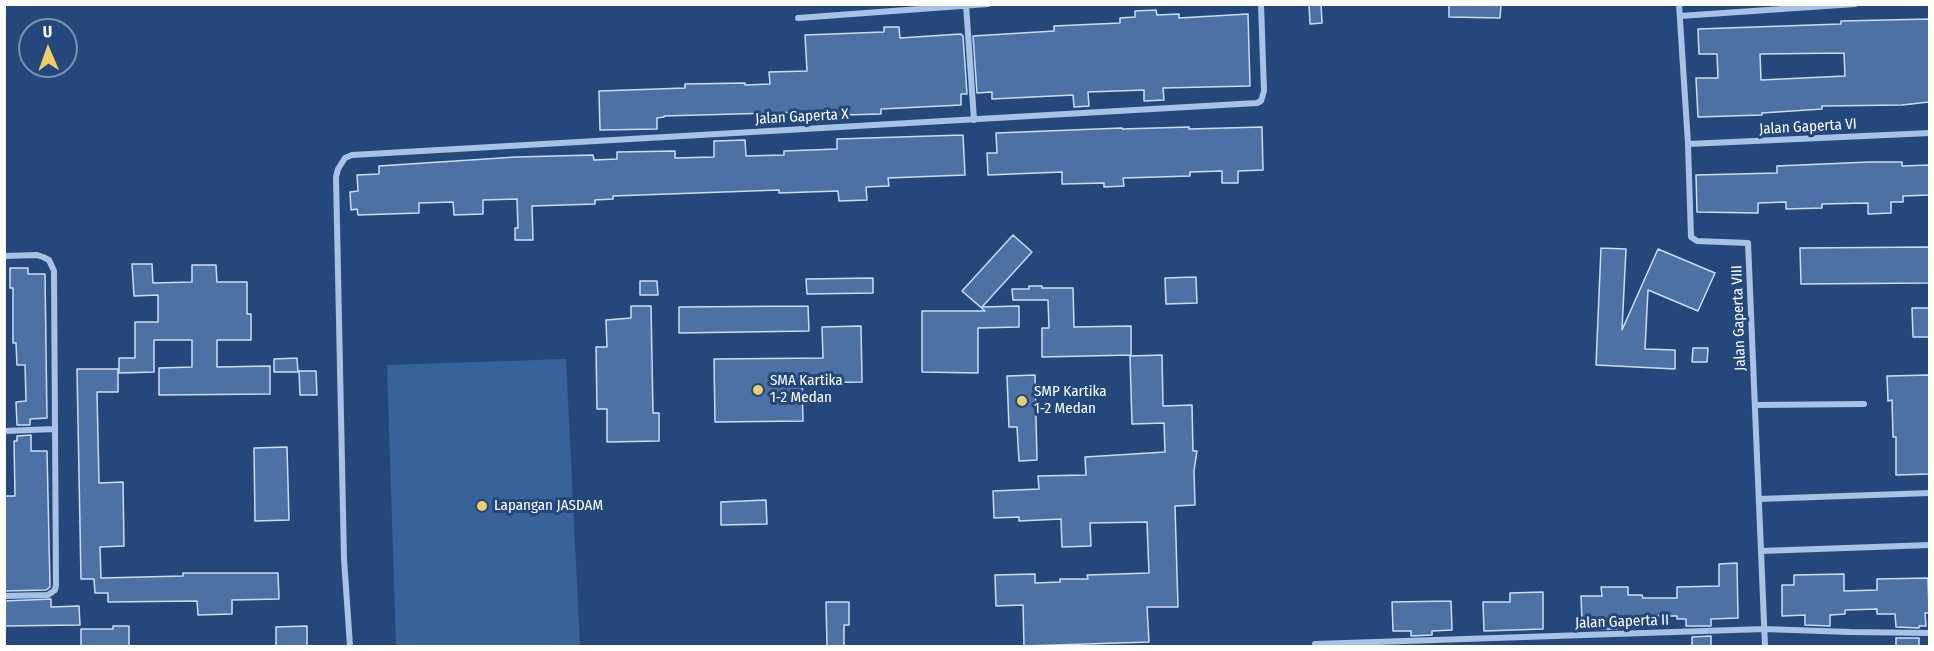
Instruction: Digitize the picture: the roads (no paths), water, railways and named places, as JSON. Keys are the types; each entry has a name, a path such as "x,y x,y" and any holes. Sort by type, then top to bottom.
{"street":[{"path":"798,18 988,4"},
{"name":"Jalan Gaperta X","path":"350,646 344,559 336,177 345,158 352,155 1253,104 1261,101 1264,91 1261,4"},
{"name":"Jalan Gaperta VIII","path":"1679,4 1691,237 1695,241 1748,243 1765,646"},
{"path":"1680,16 1855,4"},
{"path":"966,5 974,120"},
{"name":"Jalan Gaperta VI","path":"1688,144 1929,133"},
{"path":"4,256 37,255 49,260 52,264 54,271 55,429 55,590 48,595 4,596"},
{"path":"1755,405 1864,404"},
{"path":"4,431 55,429"},
{"path":"1759,499 1929,493"},
{"path":"1761,551 1929,545"},
{"name":"Jalan Gaperta II","path":"1316,644 1764,629 1929,633"}],"place":[{"name":"SMA Kartika 1-2 Medan","path":"758,390"},
{"name":"SMP Kartika 1-2 Medan","path":"1022,401"},
{"name":"Lapangan JASDAM","path":"482,506"}]}
